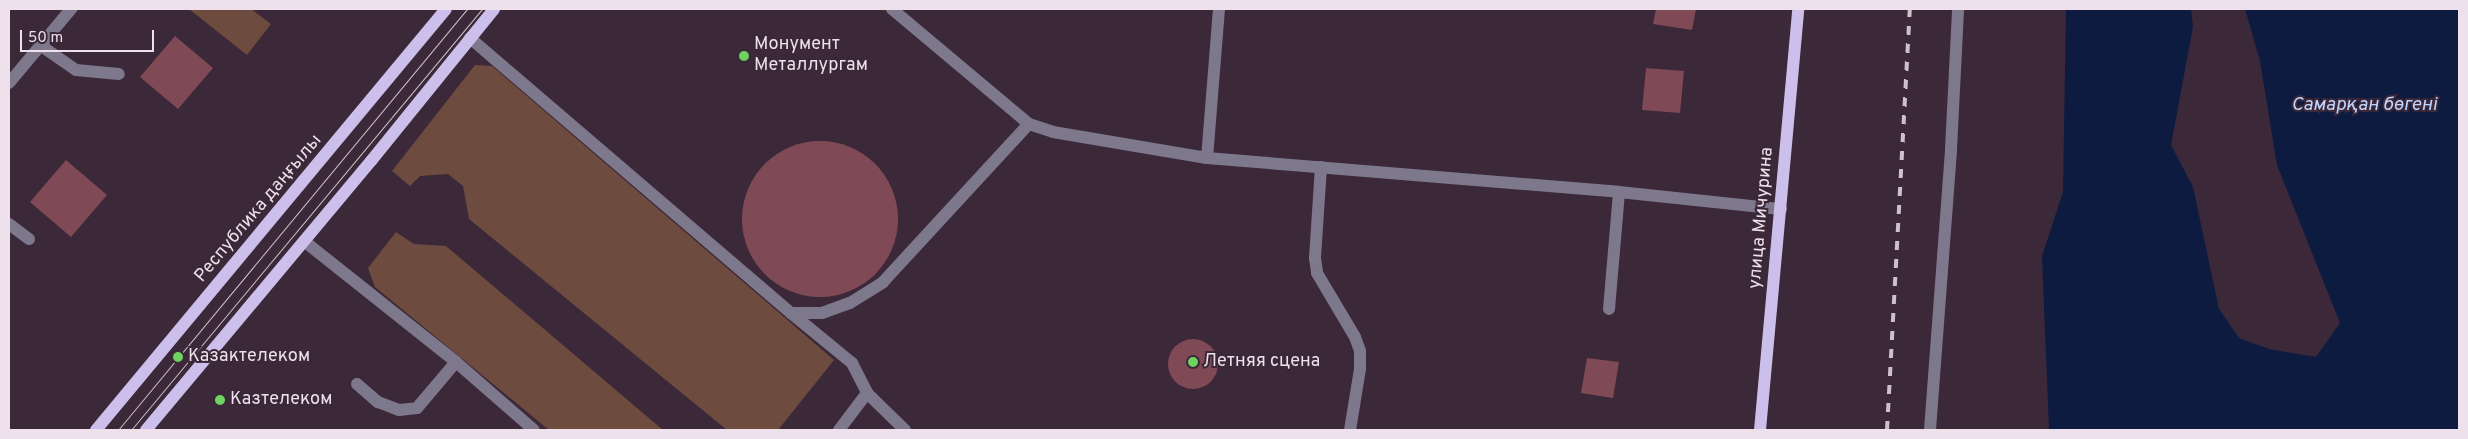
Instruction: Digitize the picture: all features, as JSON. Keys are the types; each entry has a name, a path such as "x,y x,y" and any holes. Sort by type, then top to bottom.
{"main road":[{"name":"Республика даңғылы","path":"96,430 446,9"},
{"path":"146,430 494,9"},
{"name":"улица Мичурина","path":"1760,430 1798,9"}],"street":[{"path":"9,83 71,9"},
{"path":"892,9 1029,124 1074,137 1207,158 1618,192 1781,209"},
{"path":"1207,158 1219,9"},
{"path":"1930,430 1952,149 1958,9"},
{"path":"470,38 852,363 867,393 905,430"},
{"path":"40,45 76,70 119,74"},
{"path":"791,313 822,313 850,303 883,282 1029,124"},
{"path":"1321,167 1315,258 1317,273 1354,337 1360,351 1360,369 1350,430"},
{"path":"1609,309 1618,192"},
{"path":"9,224 29,238"},
{"path":"304,241 456,362 534,430"},
{"path":"357,384 378,402 398,410 417,408 456,362"},
{"path":"839,430 867,393"}],"shaded area":[{"path":"189,9 251,9 271,24 247,55"},
{"path":"475,65 492,66 834,360 778,430 727,430 469,219 463,186 448,174 420,176 410,186 392,171"},
{"path":"396,232 414,244 446,246 663,430 549,430 375,287 368,268"}],"water":[{"name":"Самарқан бөгені","path":"2066,9 2191,9 2193,27 2171,145 2193,187 2219,309 2239,338 2269,349 2316,357 2340,323 2277,165 2260,61 2245,9 2459,9 2459,430 2049,430 2042,256 2063,192"}],"building":[{"path":"1656,9 1696,9 1692,30 1653,24"},
{"path":"175,36 213,68 178,109 140,77"},
{"path":"1646,68 1684,71 1680,113 1642,110"},
{"path":"820,141 850,147 875,164 892,189 898,219 892,249 875,274 850,291 820,297 790,291 765,274 748,249 742,219 748,189 765,164 790,147"},
{"path":"66,160 107,195 71,237 30,202"},
{"name":"Летняя сцена","path":"1193,339 1207,343 1214,350 1218,364 1214,378 1207,385 1193,389 1179,385 1172,378 1168,364 1172,350 1179,343"},
{"path":"1587,358 1619,362 1613,398 1581,393"}],"tram line":[{"path":"118,430 467,9"},
{"path":"131,430 482,9"}],"railway":[{"path":"1887,430 1910,9"}],"place":[{"name":"Монумент Металлургам","path":"744,56"},
{"name":"Казактелеком","path":"178,357"},
{"name":"Летняя сцена","path":"1193,362"},
{"name":"Казтелеком","path":"220,400"}]}
